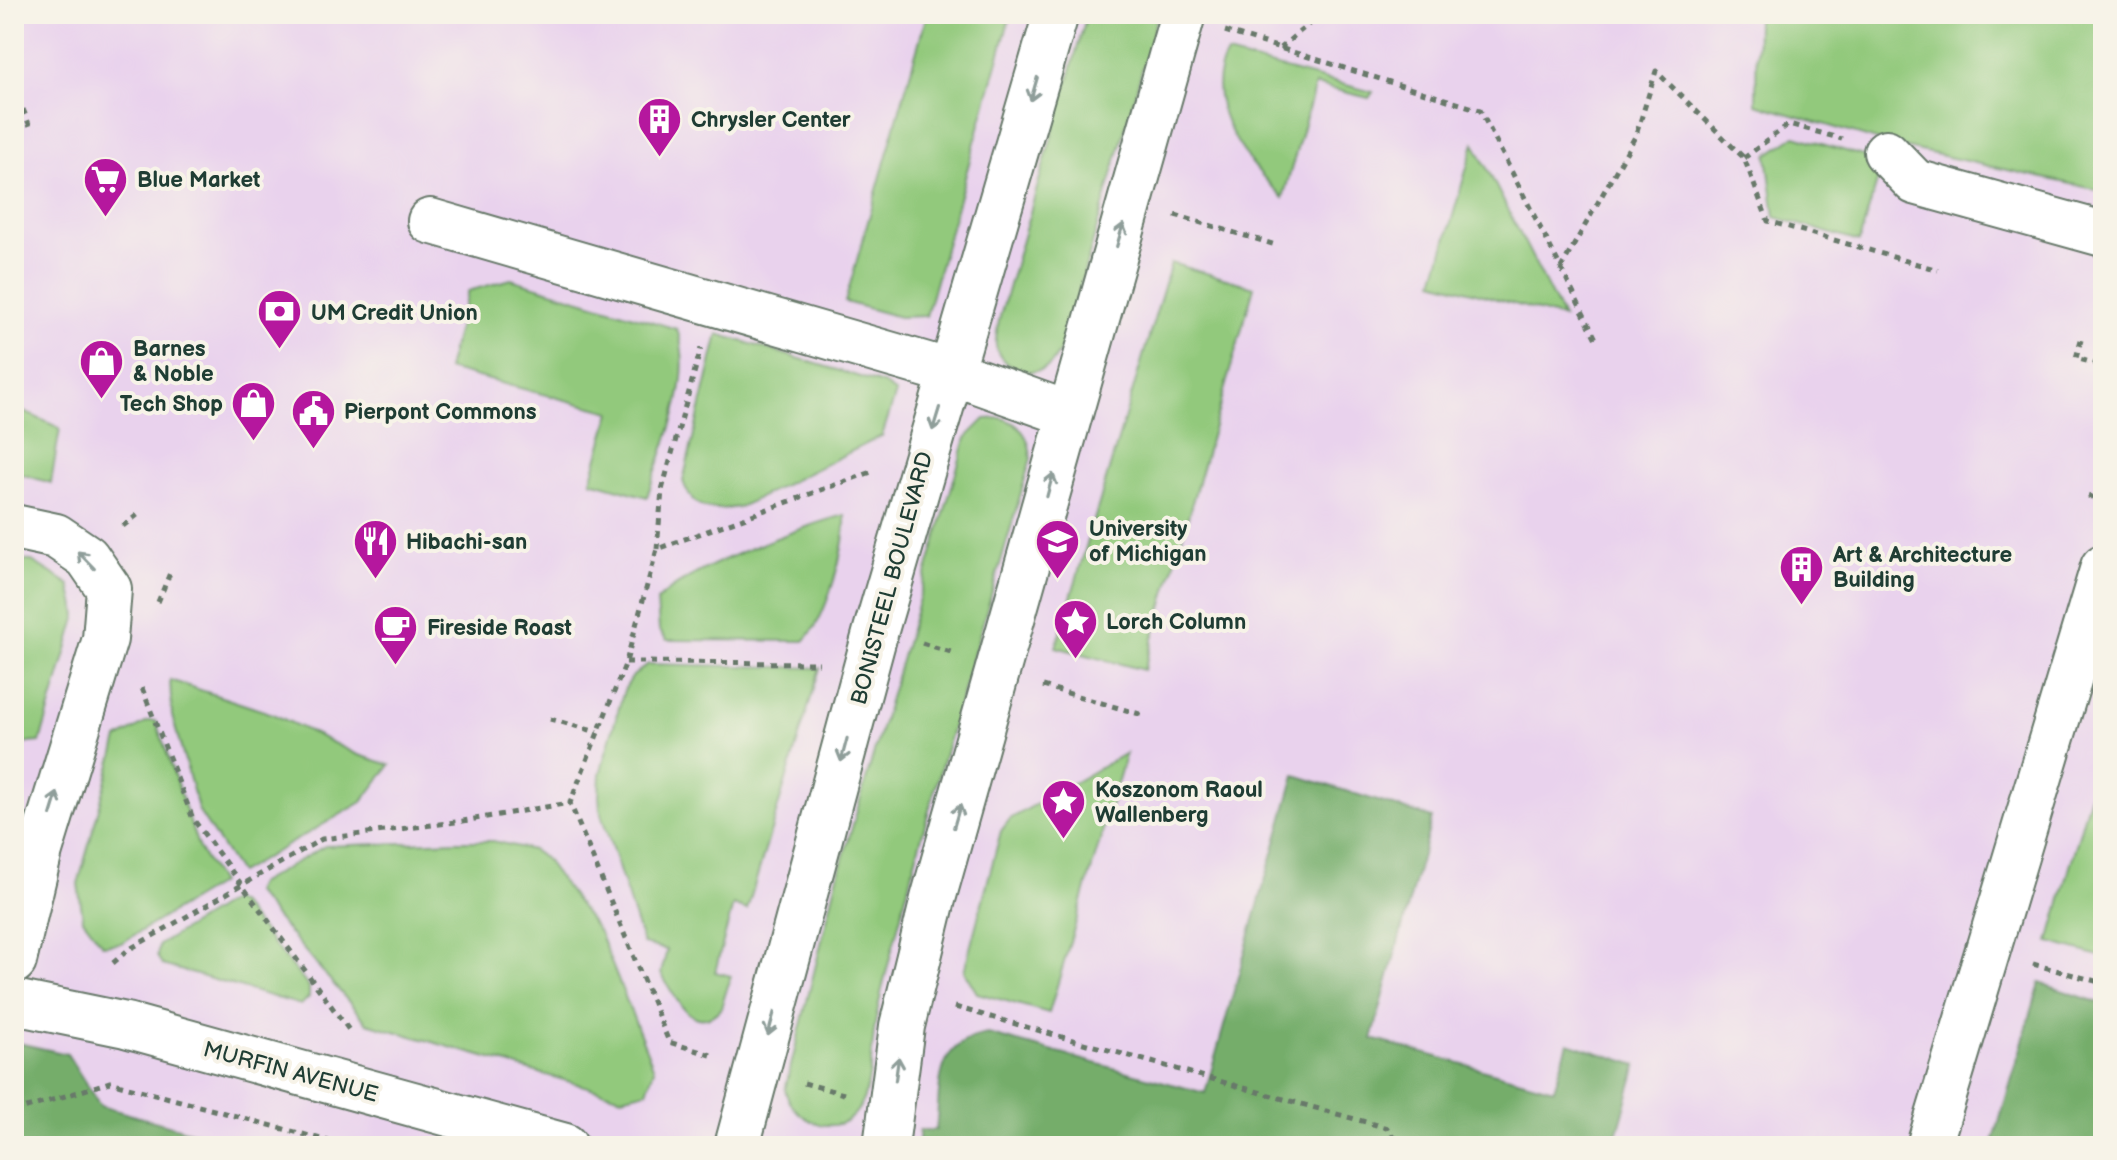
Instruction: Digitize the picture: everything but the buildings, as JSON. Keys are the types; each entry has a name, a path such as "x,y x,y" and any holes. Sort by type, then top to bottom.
{"street":[{"name":"BONISTEEL BOULEVARD","path":"737,1146 876,630 1056,14"},
{"path":"886,1146 902,1026 933,899 1069,414 1202,22"},
{"path":"1886,152 1915,182 2103,234"},
{"path":"430,221 951,372 1069,414"},
{"path":"14,527 56,536 87,557 109,589 105,639 27,849 14,961"},
{"path":"1929,1146 2103,567"},
{"name":"MURFIN AVENUE","path":"14,1002 126,1025 565,1146"}],"path":[{"path":"1280,48 1321,14"},
{"path":"1202,22 1480,110 1596,339"},
{"path":"1561,268 1636,135 1656,71 1744,158 1768,221 1938,270"},
{"path":"14,87 31,129"},
{"path":"1744,158 1789,124 1886,152"},
{"path":"1166,213 1276,245"},
{"path":"704,338 662,490 657,549 626,662 570,803 669,1042 716,1056"},
{"path":"2081,340 2076,358 2103,366"},
{"path":"657,549 876,471"},
{"path":"2088,496 2103,501"},
{"path":"909,639 960,655"},
{"path":"626,662 832,663"},
{"path":"140,681 193,819 349,1030"},
{"path":"1030,683 1143,715"},
{"path":"550,719 597,732"},
{"path":"113,963 128,950 322,839 463,821 570,803"},
{"path":"2060,971 2103,983"},
{"path":"944,1004 1387,1128 1400,1146"},
{"path":"795,1080 848,1095"},
{"path":"14,1112 110,1082 347,1146"}],"shaded area":[{"name":"University of Michigan","path":"14,14 2103,14 2103,1146 14,1146"}],"green space":[{"path":"927,14 1011,14 926,316 899,317 845,302"},
{"path":"1087,14 1158,14 1063,346 1045,368 1020,370 1004,361 999,354 996,343 999,320"},
{"path":"1757,14 2103,14 2103,191 1893,145 1756,104"},
{"path":"1227,54 1373,92 1369,98 1315,85 1283,198 1243,151 1223,112 1218,93 1219,73"},
{"path":"1795,136 1883,162 1859,242 1775,217 1767,155"},
{"path":"1474,143 1563,318 1434,281"},
{"path":"1171,263 1254,287 1144,670 1056,647"},
{"path":"511,279 677,329 683,370 680,392 647,497 591,481 611,412 447,369 468,291"},
{"path":"718,334 883,384 896,393 882,436 740,507 712,509 698,504 683,481"},
{"path":"14,410 60,428 51,483 14,472"},
{"path":"1002,418 1024,433 1031,458 912,871 879,1003 864,1098 850,1118 840,1124 818,1123 797,1111 785,1090 837,879 966,438 985,419"},
{"path":"845,515 843,545 834,582 820,617 804,641 667,640 659,630 657,601 692,576 745,550"},
{"path":"14,560 32,561 70,585 77,615 40,742 15,744"},
{"path":"648,664 820,668 747,910 733,905 715,972 731,976 721,1008 702,1019 685,1010 661,973 667,950 643,944 601,814 600,774 624,690 633,676"},
{"path":"170,680 273,714 356,754 390,765 362,802 239,873 199,812 172,716"},
{"path":"149,721 156,721 199,849 220,883 121,943 103,945 83,919 78,884 118,739"},
{"path":"2103,748 2103,957 2049,942"},
{"path":"1126,753 1049,1013 977,993 964,971 1001,831 1010,819"},
{"path":"1295,775 1432,818 1372,1039 1554,1089 1568,1043 1637,1065 1614,1146 919,1146 919,1130 936,1130 940,1082 949,1056 957,1046 988,1034 1205,1093"},
{"path":"493,841 532,850 545,859 599,932 654,1069 647,1091 622,1097 367,1023 254,892 258,884 325,846"},
{"path":"232,900 239,903 309,987 309,997 301,1005 162,965 157,956 159,945"},
{"path":"2040,983 2103,1004 2103,1146 1992,1146"},
{"path":"14,1042 67,1054 100,1106 243,1146 14,1146"}],"place":[{"name":"Chrysler Center","path":"660,158"},
{"name":"Blue Market","path":"106,218"},
{"name":"UM Credit Union","path":"280,351"},
{"name":"Barnes & Noble","path":"102,400"},
{"name":"Tech Shop","path":"254,442"},
{"name":"Pierpont Commons","path":"313,450"},
{"name":"Hibachi-san","path":"375,580"},
{"name":"University of Michigan","path":"1058,580"},
{"name":"Art & Architecture Building","path":"1802,606"},
{"name":"Lorch Column","path":"1075,660"},
{"name":"Fireside Roast","path":"396,666"},
{"name":"Koszonom Raoul Wallenberg","path":"1064,841"}]}
